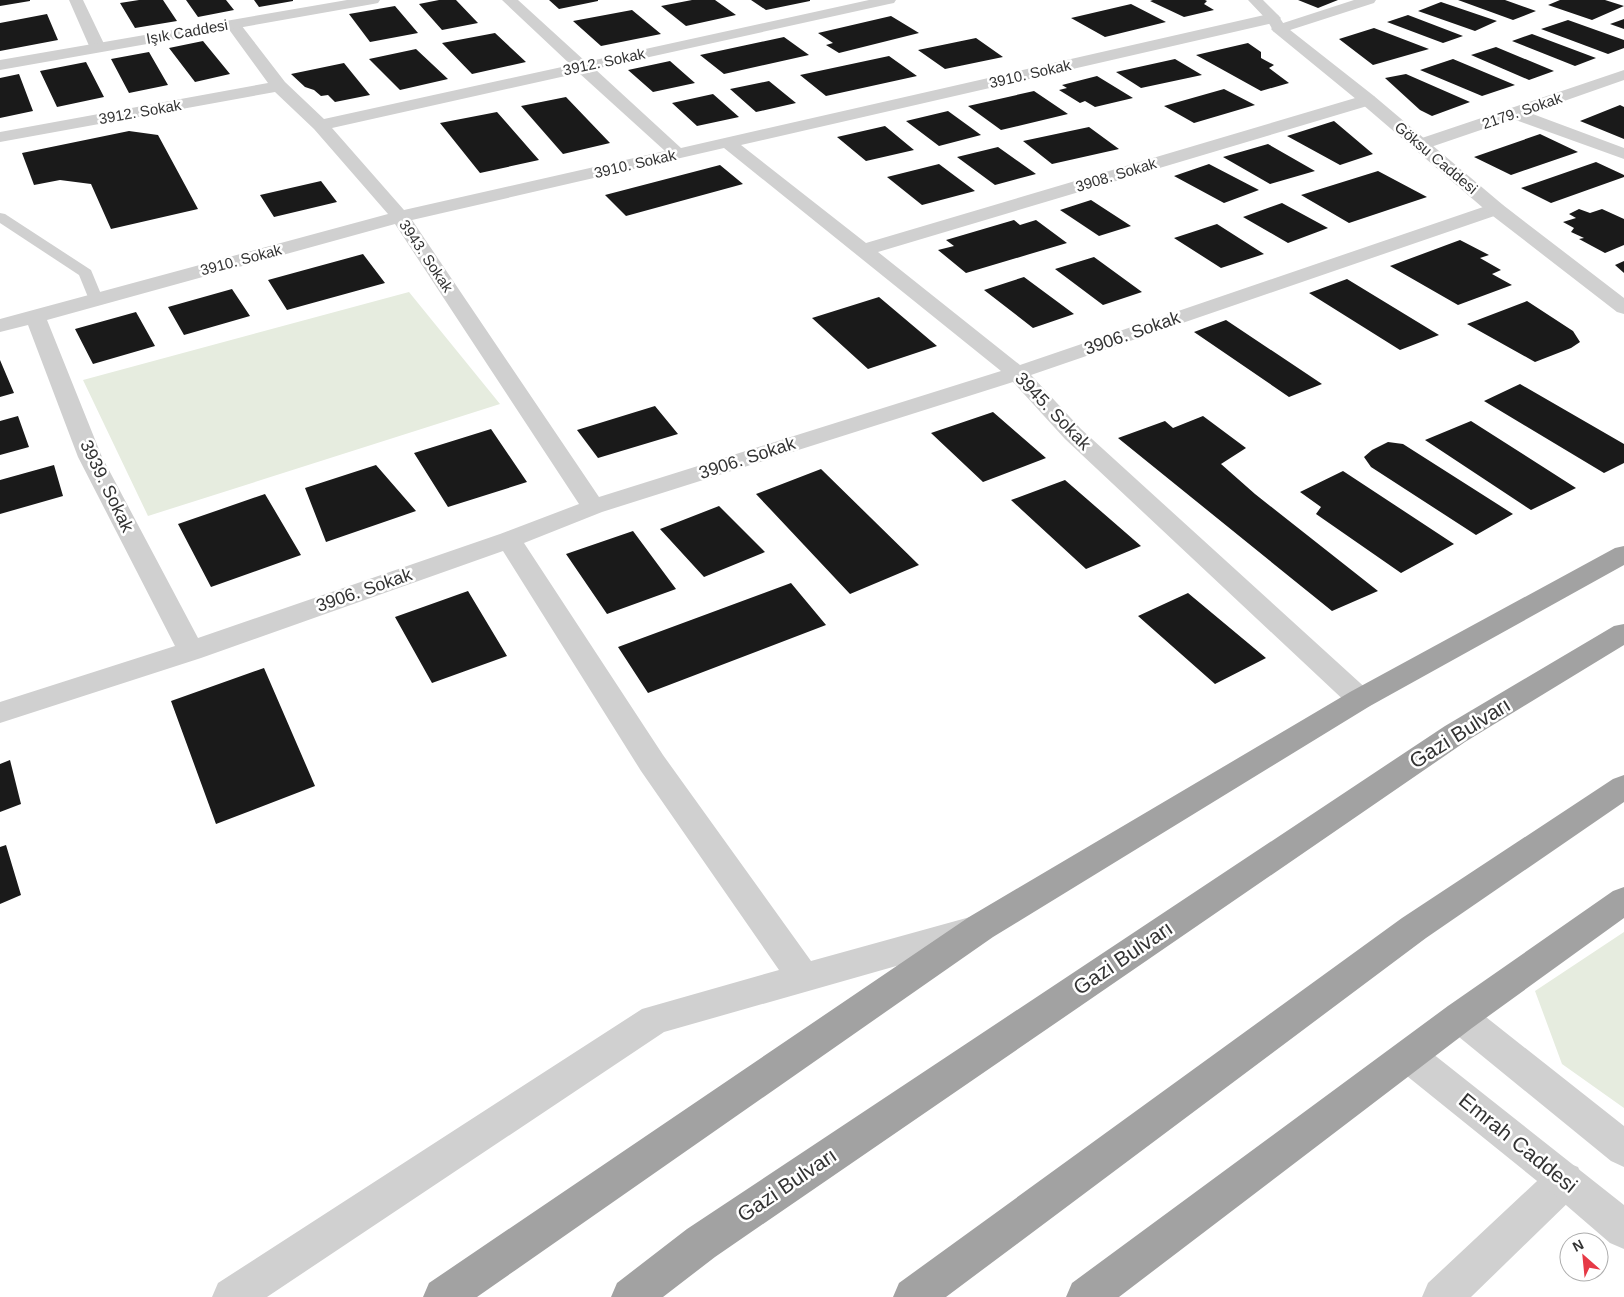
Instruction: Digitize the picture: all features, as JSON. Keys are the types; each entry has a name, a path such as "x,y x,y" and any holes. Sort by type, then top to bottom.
{"highway":[{"path":"443,1297 981,928 1360,700 1624,554"},
{"name":"Gazi Bulvarı","path":"631,1297 701,1243 1447,739 1624,633"},
{"path":"913,1297 1414,928 1624,787"},
{"path":"1086,1297 1460,1018 1624,900"}],"street":[{"path":"76,0 98,48"},
{"name":"Işık Caddesi","path":"0,65 374,0"},
{"path":"509,0 678,154"},
{"name":"3912. Sokak","path":"320,124 888,0"},
{"name":"Göksu Caddesi","path":"1255,0 1276,24 1419,145 1496,209 1624,308"},
{"name":"3910. Sokak","path":"0,326 400,218 678,154 1276,24 1369,0"},
{"name":"3943. Sokak","path":"233,24 279,86 320,124 400,218 593,507"},
{"name":"2179. Sokak","path":"1419,145 1624,75"},
{"name":"3912. Sokak","path":"0,137 279,86"},
{"name":"3908. Sokak","path":"864,250 1368,100"},
{"path":"1514,113 1624,154"},
{"name":"3945. Sokak","path":"728,143 1017,373 1073,434 1360,700"},
{"name":"3906. Sokak","path":"0,713 192,651 509,540 593,507 1017,373 1496,209"},
{"name":"3939. Sokak","path":"35,316 90,457 192,651"},
{"path":"509,540 652,763 804,978"},
{"path":"232,1297 654,1020 981,928"},
{"path":"1460,1018 1624,1149"},
{"name":"Emrah Caddesi","path":"1410,1057 1565,1180 1624,1230"},
{"path":"1442,1297 1565,1180"}],"lane":[{"path":"0,217 86,273 95,300"}],"shaded area":[{"path":"409,292 500,404 148,516 83,380"},
{"path":"1624,932 1624,1108 1562,1064 1535,991"}],"building":[{"path":"0,0 30,0 30,1 0,6"},
{"path":"139,0 163,0 177,21 135,28 120,3"},
{"path":"186,0 226,0 234,10 198,17"},
{"path":"254,0 293,0 293,1 259,7"},
{"path":"439,0 456,0 478,23 442,30 419,4"},
{"path":"549,0 598,0 598,1 559,9"},
{"path":"692,0 715,0 736,15 686,26 661,6"},
{"path":"751,0 810,0 810,1 766,10"},
{"path":"1205,0 1207,1 1204,4 1214,10 1184,17 1150,1"},
{"path":"1298,0 1338,0 1318,8"},
{"path":"1458,0 1505,0 1536,11 1513,20"},
{"path":"1560,0 1605,0 1624,6 1592,20 1548,5"},
{"path":"1441,2 1497,21 1475,31 1418,11"},
{"path":"1131,4 1166,22 1105,37 1071,18"},
{"path":"395,6 418,33 370,42 349,14"},
{"path":"632,10 661,34 601,46 573,21"},
{"path":"47,14 58,40 0,51 0,23"},
{"path":"1408,15 1463,36 1443,43 1387,22"},
{"path":"891,16 919,33 839,53 826,45 833,43 818,33"},
{"path":"1624,19 1624,29 1610,24"},
{"path":"1568,20 1624,40 1624,48 1608,54 1541,29"},
{"path":"1374,28 1429,49 1373,65 1339,39"},
{"path":"495,33 526,62 472,74 442,43"},
{"path":"1532,34 1596,58 1575,66 1512,41"},
{"path":"784,37 809,55 724,74 700,55"},
{"path":"976,38 1003,57 945,69 918,50"},
{"path":"203,41 230,74 195,82 169,48"},
{"path":"1248,43 1261,52 1261,58 1274,65 1269,68 1289,83 1261,91 1196,55"},
{"path":"1496,47 1554,71 1529,80 1471,55"},
{"path":"416,49 448,79 400,90 369,59"},
{"path":"149,52 168,85 129,93 111,59"},
{"path":"889,56 917,76 826,96 800,75"},
{"path":"1175,59 1202,75 1141,88 1116,72"},
{"path":"1453,59 1515,85 1482,96 1420,70"},
{"path":"670,61 695,83 653,92 628,70"},
{"path":"86,62 104,97 57,107 40,71"},
{"path":"344,63 370,95 335,102 328,95 321,96 314,90 305,87 291,74"},
{"path":"19,74 33,111 0,118 0,78"},
{"path":"1406,74 1470,102 1432,116 1420,110 1385,78"},
{"path":"1097,76 1133,98 1095,107 1085,101 1080,103 1059,90 1067,88 1062,85"},
{"path":"769,81 796,103 756,112 730,89"},
{"path":"1224,89 1255,105 1194,123 1164,106"},
{"path":"1034,91 1068,114 1001,130 968,106"},
{"path":"713,94 739,117 697,126 672,103"},
{"path":"566,97 610,143 563,154 521,106"},
{"path":"1620,105 1624,107 1624,139 1580,121"},
{"path":"948,111 981,135 939,146 906,121"},
{"path":"497,112 539,160 480,173 440,123"},
{"path":"1334,121 1373,154 1340,165 1287,136"},
{"path":"885,126 914,150 866,161 837,137"},
{"path":"1089,127 1119,149 1052,164 1023,141"},
{"path":"129,131 158,135 198,209 111,229 91,184 60,180 34,185 22,153"},
{"path":"1540,134 1578,152 1511,175 1474,157"},
{"path":"1268,144 1315,171 1270,184 1223,157"},
{"path":"998,147 1036,174 995,185 957,157"},
{"path":"1596,162 1624,175 1624,177 1551,203 1521,188"},
{"path":"939,164 975,191 922,205 887,177"},
{"path":"1209,164 1259,190 1224,203 1174,176"},
{"path":"720,165 743,184 626,216 605,195"},
{"path":"1378,171 1427,197 1349,223 1301,195"},
{"path":"321,181 337,202 274,217 260,195"},
{"path":"1091,200 1131,226 1099,236 1060,210"},
{"path":"1282,203 1328,228 1288,243 1243,217"},
{"path":"1579,209 1590,213 1602,209 1624,219 1624,245 1605,253 1579,239 1584,238 1571,232 1574,228 1563,222 1576,218 1569,214"},
{"path":"1014,220 1020,225 1036,220 1067,243 966,273 938,250 954,246 946,240"},
{"path":"1217,224 1264,254 1221,268 1174,238"},
{"path":"1460,240 1489,255 1480,258 1501,270 1492,274 1512,285 1458,305 1390,266"},
{"path":"363,254 385,283 287,310 268,280"},
{"path":"1094,257 1142,292 1103,305 1055,269"},
{"path":"1624,261 1624,273 1615,265"},
{"path":"1024,277 1074,314 1033,328 984,290"},
{"path":"1347,279 1439,335 1400,350 1309,293"},
{"path":"232,289 250,316 184,335 168,307"},
{"path":"879,297 937,346 868,369 812,318"},
{"path":"1527,301 1573,331 1580,342 1571,348 1535,362 1467,324"},
{"path":"136,312 155,346 93,364 75,329"},
{"path":"1226,320 1322,384 1289,397 1194,332"},
{"path":"0,360 14,393 0,397"},
{"path":"1520,384 1624,444 1624,463 1604,473 1484,401"},
{"path":"655,406 678,434 598,458 577,430"},
{"path":"993,412 1046,458 983,482 931,433"},
{"path":"18,416 29,447 0,455 0,421"},
{"path":"1203,416 1246,448 1221,464 1255,494 1378,591 1332,611 1118,438 1165,421 1173,428"},
{"path":"1471,421 1576,488 1531,510 1425,440"},
{"path":"491,429 527,482 448,507 414,453"},
{"path":"1388,442 1403,444 1513,514 1476,535 1371,467 1364,457 1372,450"},
{"path":"54,465 63,496 0,514 0,480"},
{"path":"376,465 416,511 326,542 305,488"},
{"path":"821,469 919,565 850,594 756,494"},
{"path":"1343,471 1454,544 1401,573 1316,514 1321,507 1300,492"},
{"path":"1065,480 1141,546 1086,569 1011,500"},
{"path":"265,494 301,555 211,587 178,524"},
{"path":"719,506 765,552 704,577 660,529"},
{"path":"633,531 676,589 607,614 566,554"},
{"path":"791,583 826,625 648,693 618,647"},
{"path":"468,591 507,656 432,683 395,617"},
{"path":"1188,593 1266,658 1215,684 1138,616"},
{"path":"264,668 315,786 216,824 171,701"},
{"path":"10,760 21,804 0,812 0,764"},
{"path":"6,845 21,895 0,904 0,847"}]}
